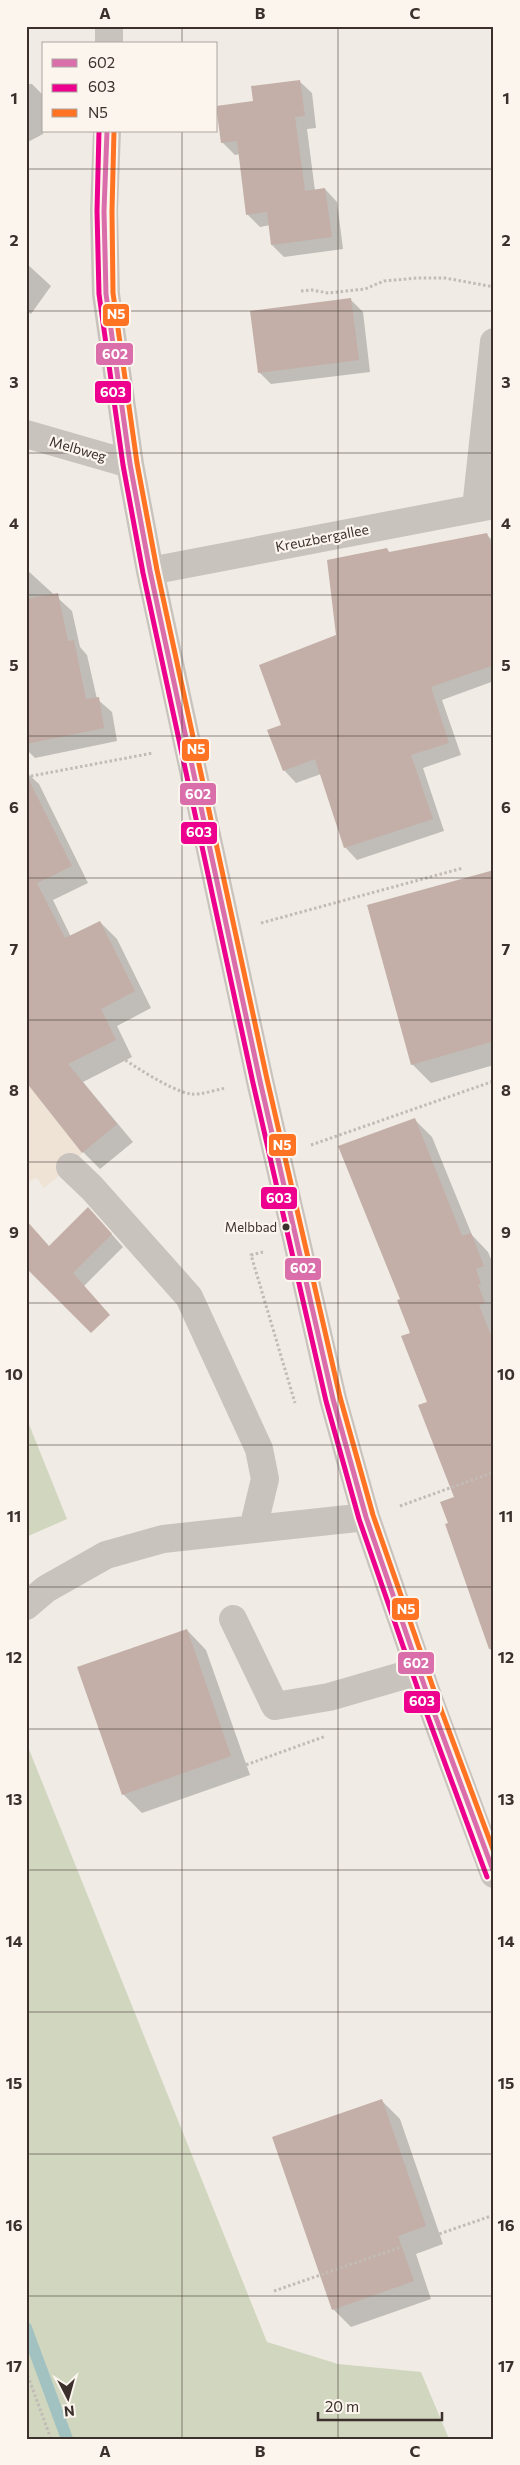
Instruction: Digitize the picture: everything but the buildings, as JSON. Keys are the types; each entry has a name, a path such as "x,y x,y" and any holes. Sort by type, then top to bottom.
{"street":[{"path":"109,42 110,26"},
{"path":"106,132 104,211 106,294 130,464 150,571 278,1157 333,1399 366,1517 419,1671 494,1874"},
{"path":"485,506 494,342"},
{"name":"Melbweg","path":"26,434 130,464"},
{"name":"Kreuzbergallee","path":"150,571 485,506"},
{"path":"70,1167 92,1188 189,1297 259,1449 265,1479 253,1529"},
{"path":"26,1606 46,1589 106,1555 163,1539 366,1517"},
{"path":"233,1619 275,1706 329,1697 419,1671"}],"path":[{"path":"302,291 312,290 328,293 365,289 384,281 417,278 445,278 494,287"},
{"path":"26,777 131,758"},
{"path":"228,932 463,868"},
{"path":"105,1046 128,1062 179,1091 192,1094 231,1087"},
{"path":"278,1157 494,1081"},
{"path":"266,1251 251,1255 296,1407"},
{"path":"398,1506 494,1472"},
{"path":"175,1776 179,1788 327,1736"},
{"path":"274,2291 494,2215"},
{"path":"26,2371 51,2439"}],"green space":[{"path":"26,1417 67,1519 26,1537"},
{"path":"26,1742 267,2342 338,2364 421,2372 449,2439 26,2439"}],"shaded area":[{"path":"26,1080 82,1153 70,1167 44,1188 37,1178 26,1182"}],"waterway":[{"path":"26,2328 67,2439"}],"transit line":[{"name":"603","path":"99,132 97,211 99,294 123,465 143,573 253,1083 326,1401 359,1519 422,1701 487,1877"},
{"name":"602","path":"107,132 104,211 106,294 130,464 150,571 260,1081 333,1399 366,1517 429,1699 494,1873"},
{"name":"N5","path":"114,132 113,293 137,463 157,570 267,1079 340,1397 373,1515 436,1696 494,1852"}],"place":[{"name":"Melbbad","path":"286,1227"}]}
